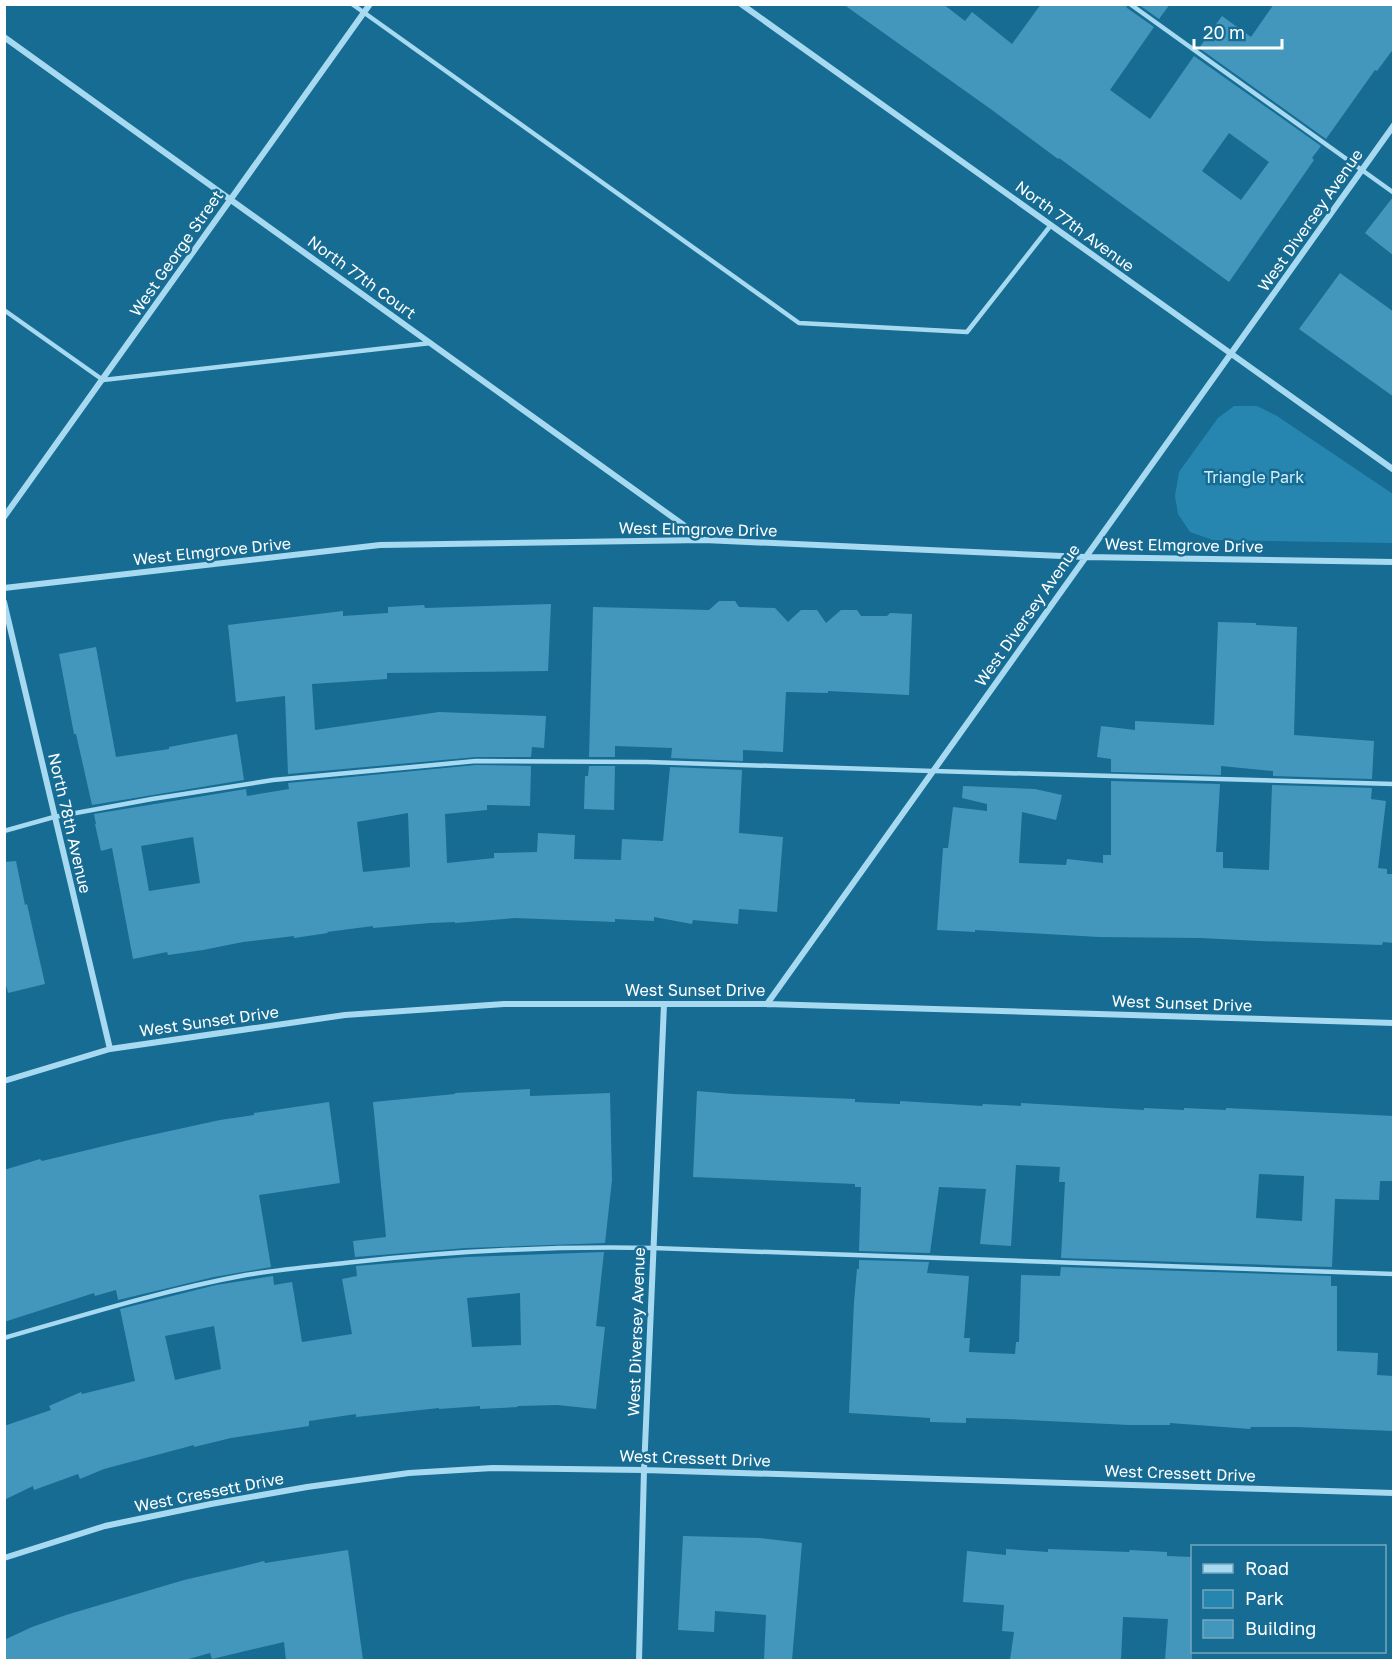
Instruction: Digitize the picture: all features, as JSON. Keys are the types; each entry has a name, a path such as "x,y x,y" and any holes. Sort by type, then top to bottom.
{"street":[{"name":"West George Street","path":"4,518 370,4"},
{"name":"North 77th Avenue","path":"741,4 1394,470"},
{"name":"North 77th Court","path":"4,37 704,540"},
{"name":"West Diversey Avenue","path":"767,1004 1394,125"},
{"name":"West Elmgrove Drive","path":"4,588 380,545 704,540 1085,557 1394,562"},
{"name":"North 78th Avenue","path":"4,602 110,1049"},
{"name":"West Sunset Drive","path":"4,1081 110,1049 345,1015 504,1004 767,1004 1394,1023"},
{"name":"West Diversey Avenue","path":"639,1660 644,1470 664,1004"},
{"name":"West Cressett Drive","path":"4,1558 105,1526 211,1504 318,1485 409,1473 493,1468 644,1470 1394,1493"}],"lane":[{"path":"352,4 799,323 967,332 1051,225"},
{"path":"1130,4 1394,193"},
{"path":"4,310 103,380 431,343"},
{"path":"4,831 54,817 273,780 476,761 647,762 1394,784"},
{"path":"4,1338 77,1316 204,1284 287,1269 384,1258 570,1247 1394,1274"}],"green space":[{"name":"Triangle Park","path":"1234,406 1257,406 1277,416 1393,494 1393,543 1213,540 1190,532 1178,514 1175,496 1179,472 1218,418"}],"building":[{"path":"843,4 943,4 965,21 972,12 1012,44 1041,4 1126,4 1127,8 1154,27 1110,90 1150,119 1194,56 1321,146 1312,158 1314,160 1229,282","holes":["1229,133 1269,162 1241,200 1202,171"]},
{"path":"1138,4 1170,4 1159,19"},
{"path":"1274,4 1394,4 1394,48 1377,71 1375,70 1326,139 1199,48 1222,16 1251,37"},
{"path":"1394,197 1394,256 1365,233"},
{"path":"1340,273 1394,312 1394,397 1299,329"},
{"path":"719,601 735,601 739,607 775,608 788,622 801,610 817,610 826,623 841,610 857,610 861,616 887,616 890,613 912,614 909,695 828,691 828,693 786,692 783,752 743,750 743,761 671,758 672,748 615,746 615,757 589,757 593,607 709,610"},
{"path":"551,604 548,671 387,673 387,679 312,684 315,730 439,712 546,716 544,748 532,747 531,757 476,757 288,774 285,696 236,702 228,625 343,611 343,616 388,613 388,607"},
{"path":"1218,622 1297,627 1294,735 1374,741 1372,779 1273,776 1273,771 1221,766 1221,775 1111,772 1111,759 1097,757 1101,726 1135,730 1135,721 1214,725"},
{"path":"96,647 116,757 169,749 169,747 237,734 244,780 92,805 76,734 74,734 59,654"},
{"path":"476,765 531,766 530,806 487,805 487,810 445,814 447,863 494,858 494,853 537,852 538,833 575,835 574,859 621,860 622,839 663,841 670,767 742,770 739,833 783,837 777,912 739,909 738,924 693,920 692,924 654,917 654,921 615,919 615,922 515,918 373,928 373,926 294,938 294,936 243,942 168,955 167,952 133,959 112,848 101,851 94,814 246,789 247,796 289,789 288,783","holes":["408,813 410,867 363,872 357,822","193,837 200,883 149,891 141,846"]},
{"path":"589,766 615,766 614,810 584,809 585,776 588,776"},
{"path":"1111,781 1220,784 1216,852 1223,852 1223,868 1269,870 1272,785 1372,788 1371,799 1386,801 1378,868 1387,869 1387,874 1394,874 1394,943 1383,942 1382,945 1200,938 1099,937 937,930 943,848 948,848 953,807 987,811 987,804 962,798 963,786 1035,789 1062,795 1056,820 1022,812 1019,863 1066,865 1067,859 1103,863 1103,855 1111,855"},
{"path":"16,861 45,984 8,993 4,977 4,862"},
{"path":"530,1089 530,1096 610,1093 612,1180 605,1243 466,1248 355,1257 353,1241 386,1237 373,1102 455,1093"},
{"path":"697,1091 855,1099 855,1102 900,1104 900,1101 1021,1106 1021,1103 1144,1110 1144,1108 1184,1110 1184,1108 1226,1110 1226,1108 1394,1116 1394,1181 1380,1181 1379,1200 1335,1199 1332,1267 1061,1258 1065,1182 1059,1182 1060,1167 1016,1165 1011,1246 980,1244 986,1189 939,1187 930,1253 859,1251 861,1187 855,1187 855,1184 693,1177","holes":["1259,1174 1304,1176 1302,1221 1256,1218"]},
{"path":"329,1102 340,1183 259,1195 271,1267 214,1277 118,1300 116,1290 95,1296 94,1293 4,1322 4,1170 40,1159 42,1161 220,1120"},
{"path":"604,1252 596,1326 605,1327 596,1409 557,1405 480,1409 480,1406 356,1417 356,1414 309,1421 309,1426 231,1438 194,1447 194,1445 104,1469 80,1479 78,1474 34,1490 33,1486 4,1500 4,1426 51,1410 49,1406 81,1392 82,1394 135,1381 120,1309 216,1285 273,1276 274,1285 292,1282 302,1342 352,1334 342,1279 357,1276 356,1266 466,1257","holes":["520,1293 521,1345 472,1347 467,1298","214,1326 221,1369 175,1380 165,1336"]},
{"path":"859,1260 929,1262 927,1273 969,1276 964,1338 970,1338 969,1352 1015,1354 1016,1342 1019,1342 1021,1275 1060,1276 1061,1267 1331,1276 1331,1286 1337,1286 1337,1351 1378,1353 1377,1375 1394,1376 1394,1431 1296,1427 1251,1427 1250,1429 1170,1423 1170,1425 1129,1425 966,1418 966,1423 930,1422 930,1418 849,1413 854,1302"},
{"path":"683,1536 759,1538 802,1543 792,1660 764,1660 766,1615 715,1611 714,1632 678,1630"},
{"path":"1006,1549 1048,1552 1048,1549 1167,1552 1167,1556 1191,1557 1192,1660 1165,1660 1168,1619 1123,1617 1121,1660 1010,1660 1014,1632 1002,1631 1004,1605 963,1602 967,1551 1006,1555"},
{"path":"348,1550 363,1660 286,1660 284,1642 212,1659 210,1653 185,1660 4,1660 4,1640 66,1615 184,1580 264,1561 265,1563"}]}
